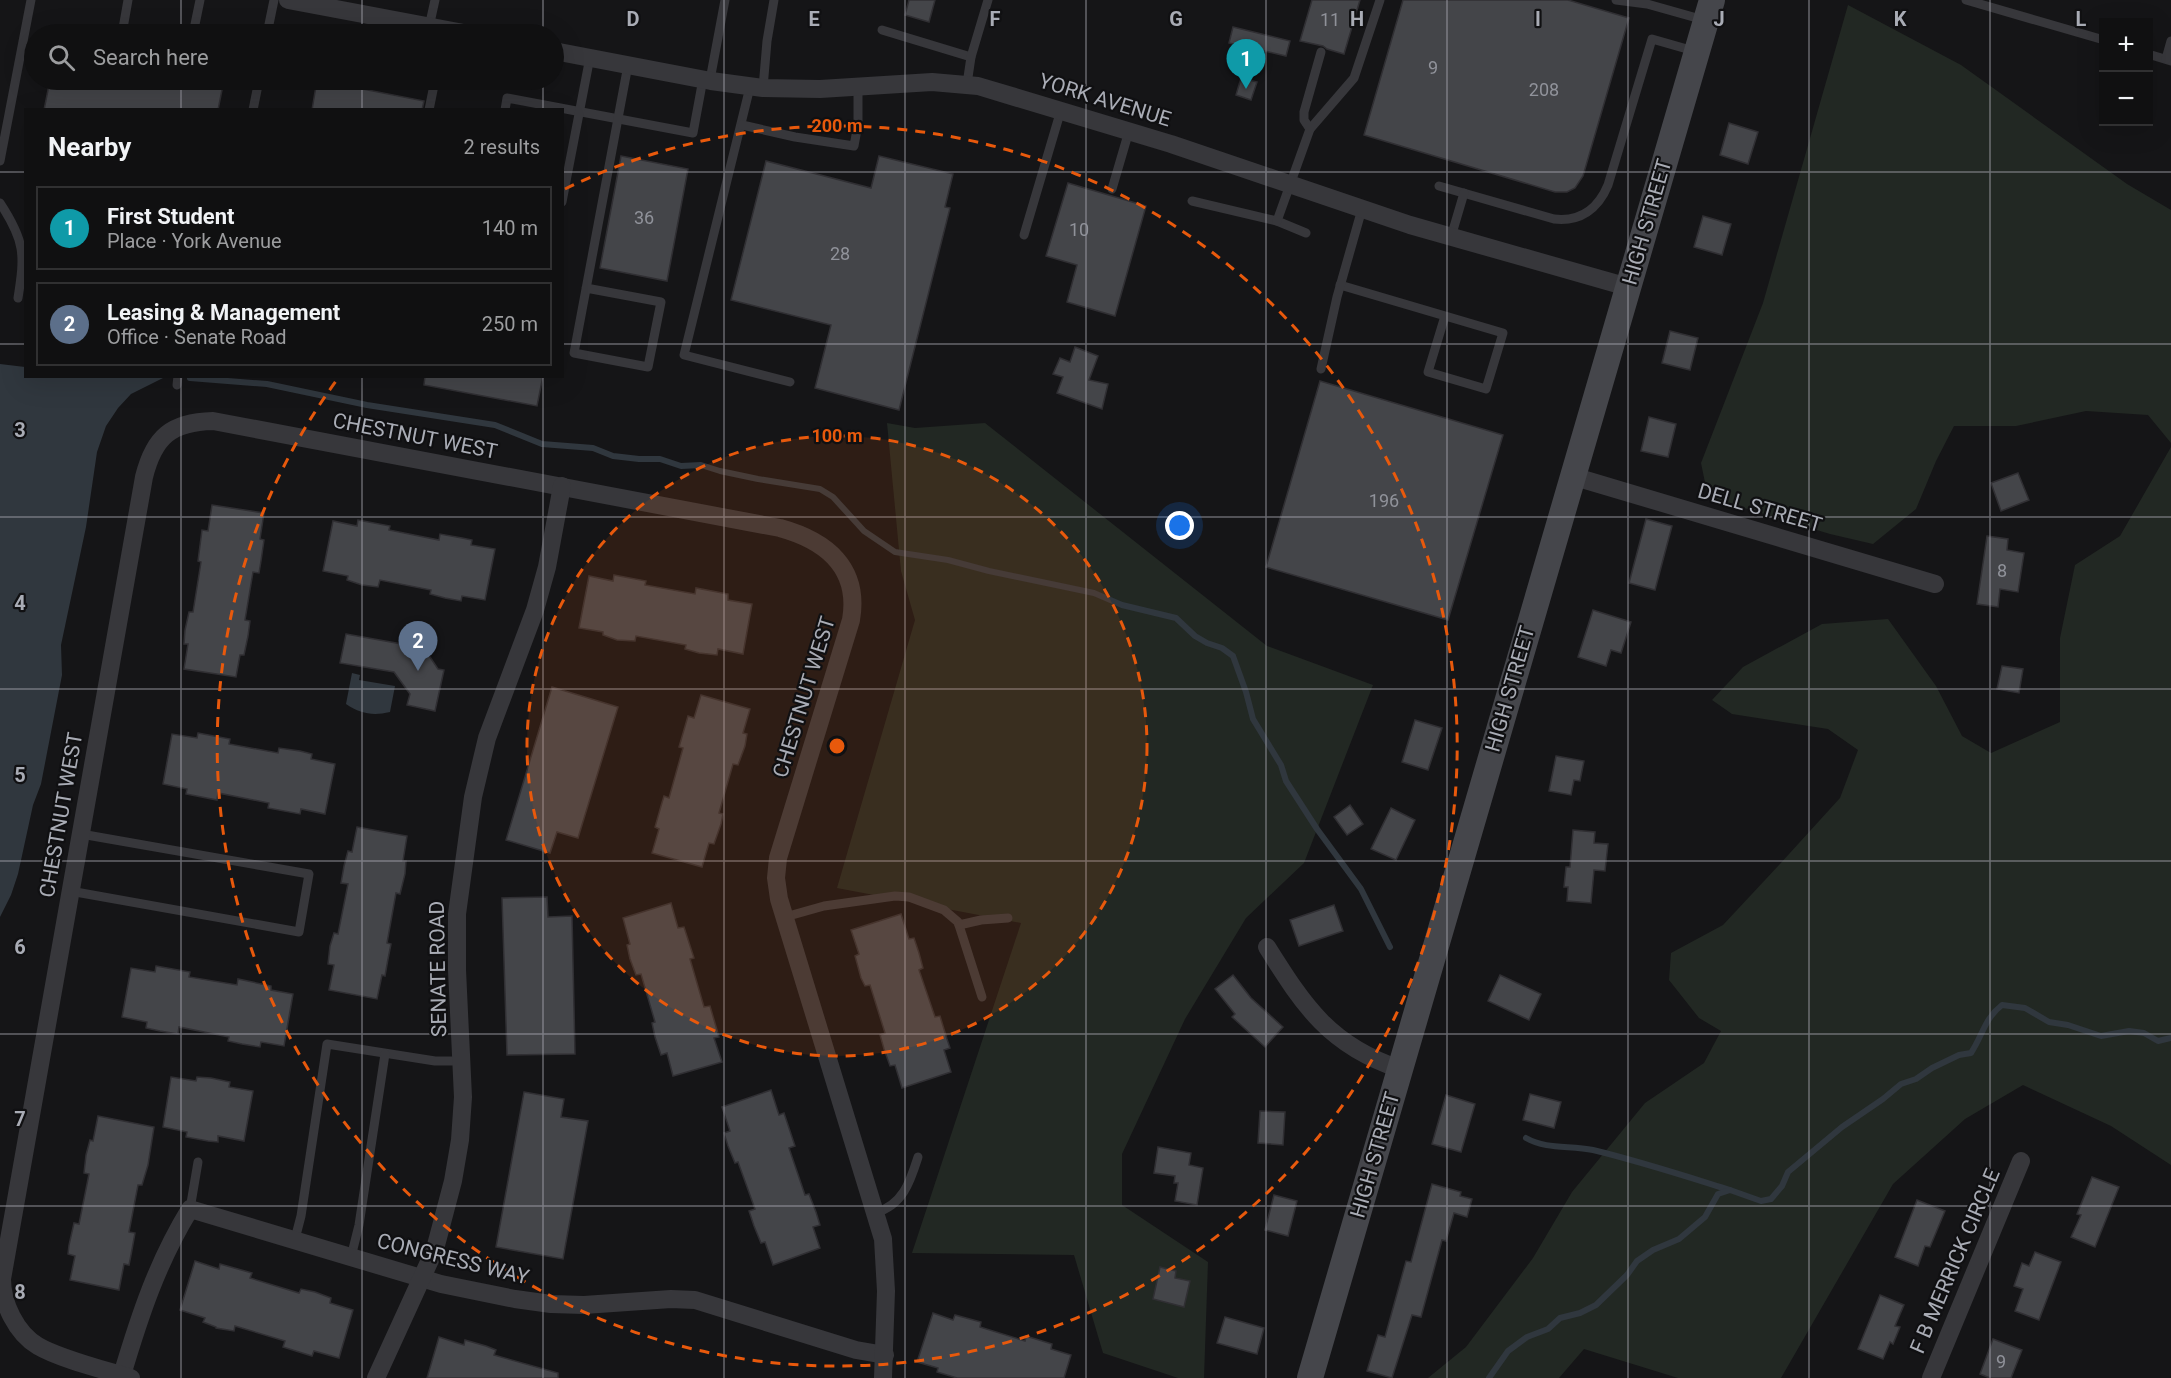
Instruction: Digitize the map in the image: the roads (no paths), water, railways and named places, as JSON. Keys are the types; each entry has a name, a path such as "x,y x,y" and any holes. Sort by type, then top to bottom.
{"main road":[{"name":"HIGH STREET","path":"1310,1378 1709,10"}],"street":[{"path":"288,0 409,24"},
{"name":"YORK AVENUE","path":"564,53 757,88 799,90 917,82 967,84 1129,131 1451,237 1628,287"},
{"name":"CHESTNUT WEST","path":"126,1377 38,1346 29,1339 16,1322 5,1301 2,1290 3,1267 144,477 151,455 163,436 171,430 191,423 224,422 792,531 824,548 842,565 849,576 854,597 851,620 778,858 776,878 785,917 875,1213 884,1250 886,1291 883,1378"},
{"name":"DELL STREET","path":"1572,476 1935,584"},
{"name":"SENATE ROAD","path":"376,1378 439,1236 457,1160 462,1117 462,1062 456,923 473,797 487,738 536,610 547,567 562,486"},
{"path":"1267,947 1313,1015 1331,1032 1365,1055 1400,1069"},
{"name":"F B MERRICK CIRCLE","path":"1931,1378 2021,1161"},
{"path":"126,1377 154,1277 168,1246 190,1209"},
{"name":"CONGRESS WAY","path":"190,1209 459,1288 551,1304 604,1305 671,1299 695,1300 856,1350 885,1355"}],"lane":[{"path":"26,24 31,0"},
{"path":"124,24 128,0"},
{"path":"195,24 200,0"},
{"path":"269,24 274,0"},
{"path":"435,0 438,24"},
{"path":"564,110 693,133 725,0"},
{"path":"774,0 757,88 742,124 684,355 790,382"},
{"path":"967,84 971,57 988,0"},
{"path":"1277,221 1310,129 1354,78 1380,0"},
{"path":"1617,0 1709,10"},
{"path":"1966,0 2099,39"},
{"path":"882,30 971,57"},
{"path":"0,161 24,36"},
{"path":"1439,186 1554,219 1567,220 1582,216 1599,203 1608,185 1652,39 1697,52"},
{"path":"2153,56 2168,60 2171,41"},
{"path":"1310,129 1306,125 1304,112 1322,52"},
{"path":"564,192 590,57"},
{"path":"586,288 661,302 648,367 574,353 586,288 628,65"},
{"path":"742,124 802,139 854,146 858,124 858,87"},
{"path":"253,108 257,90"},
{"path":"429,108 433,90"},
{"path":"505,108 507,98 543,107"},
{"path":"1024,234 1061,110"},
{"path":"1112,189 1129,131"},
{"path":"1451,237 1464,193"},
{"path":"1192,201 1277,221 1306,233"},
{"path":"0,203 14,223 22,245 24,258 18,298"},
{"path":"1321,369 1340,285 1362,209"},
{"path":"1340,285 1503,333 1486,389 1428,372 1445,316"},
{"path":"70,891 299,932 309,874 81,834"},
{"path":"785,917 824,906 904,896 949,912 959,925 982,998"},
{"path":"959,925 981,920 1008,918"},
{"path":"295,1239 301,1216 327,1044 435,1061 462,1062"},
{"path":"351,1257 359,1225 386,1054"},
{"path":"875,1213 890,1207 902,1196 918,1157"},
{"path":"190,1209 198,1162"}],"waterway":[{"path":"190,378 267,384 367,405 495,425 542,444 593,448 613,456 660,459 681,466 701,465 758,479 820,489 833,497 864,531 895,552 948,560 1094,593 1122,605 1176,618 1195,636 1222,648 1233,656 1253,719 1281,765 1286,781 1317,829 1361,889 1390,947"},
{"path":"1489,1378 1508,1351 1527,1337 1548,1329 1560,1318 1580,1313 1596,1305 1627,1275 1637,1261 1653,1250 1679,1239 1705,1217 1718,1194 1730,1190 1761,1201 1771,1199 1782,1186 1788,1172 1842,1127 1901,1084 1916,1079 1932,1068 1959,1055 1971,1053 1987,1022 2002,1005 2025,1008 2049,1022 2068,1025 2101,1036 2129,1031 2144,1033 2158,1041 2171,1038"},
{"path":"1526,1138 1542,1144 1610,1154 1730,1190"}],"place":[{"name":"First Student","path":"1246,89"},
{"name":"Leasing & Management","path":"418,671"}]}
